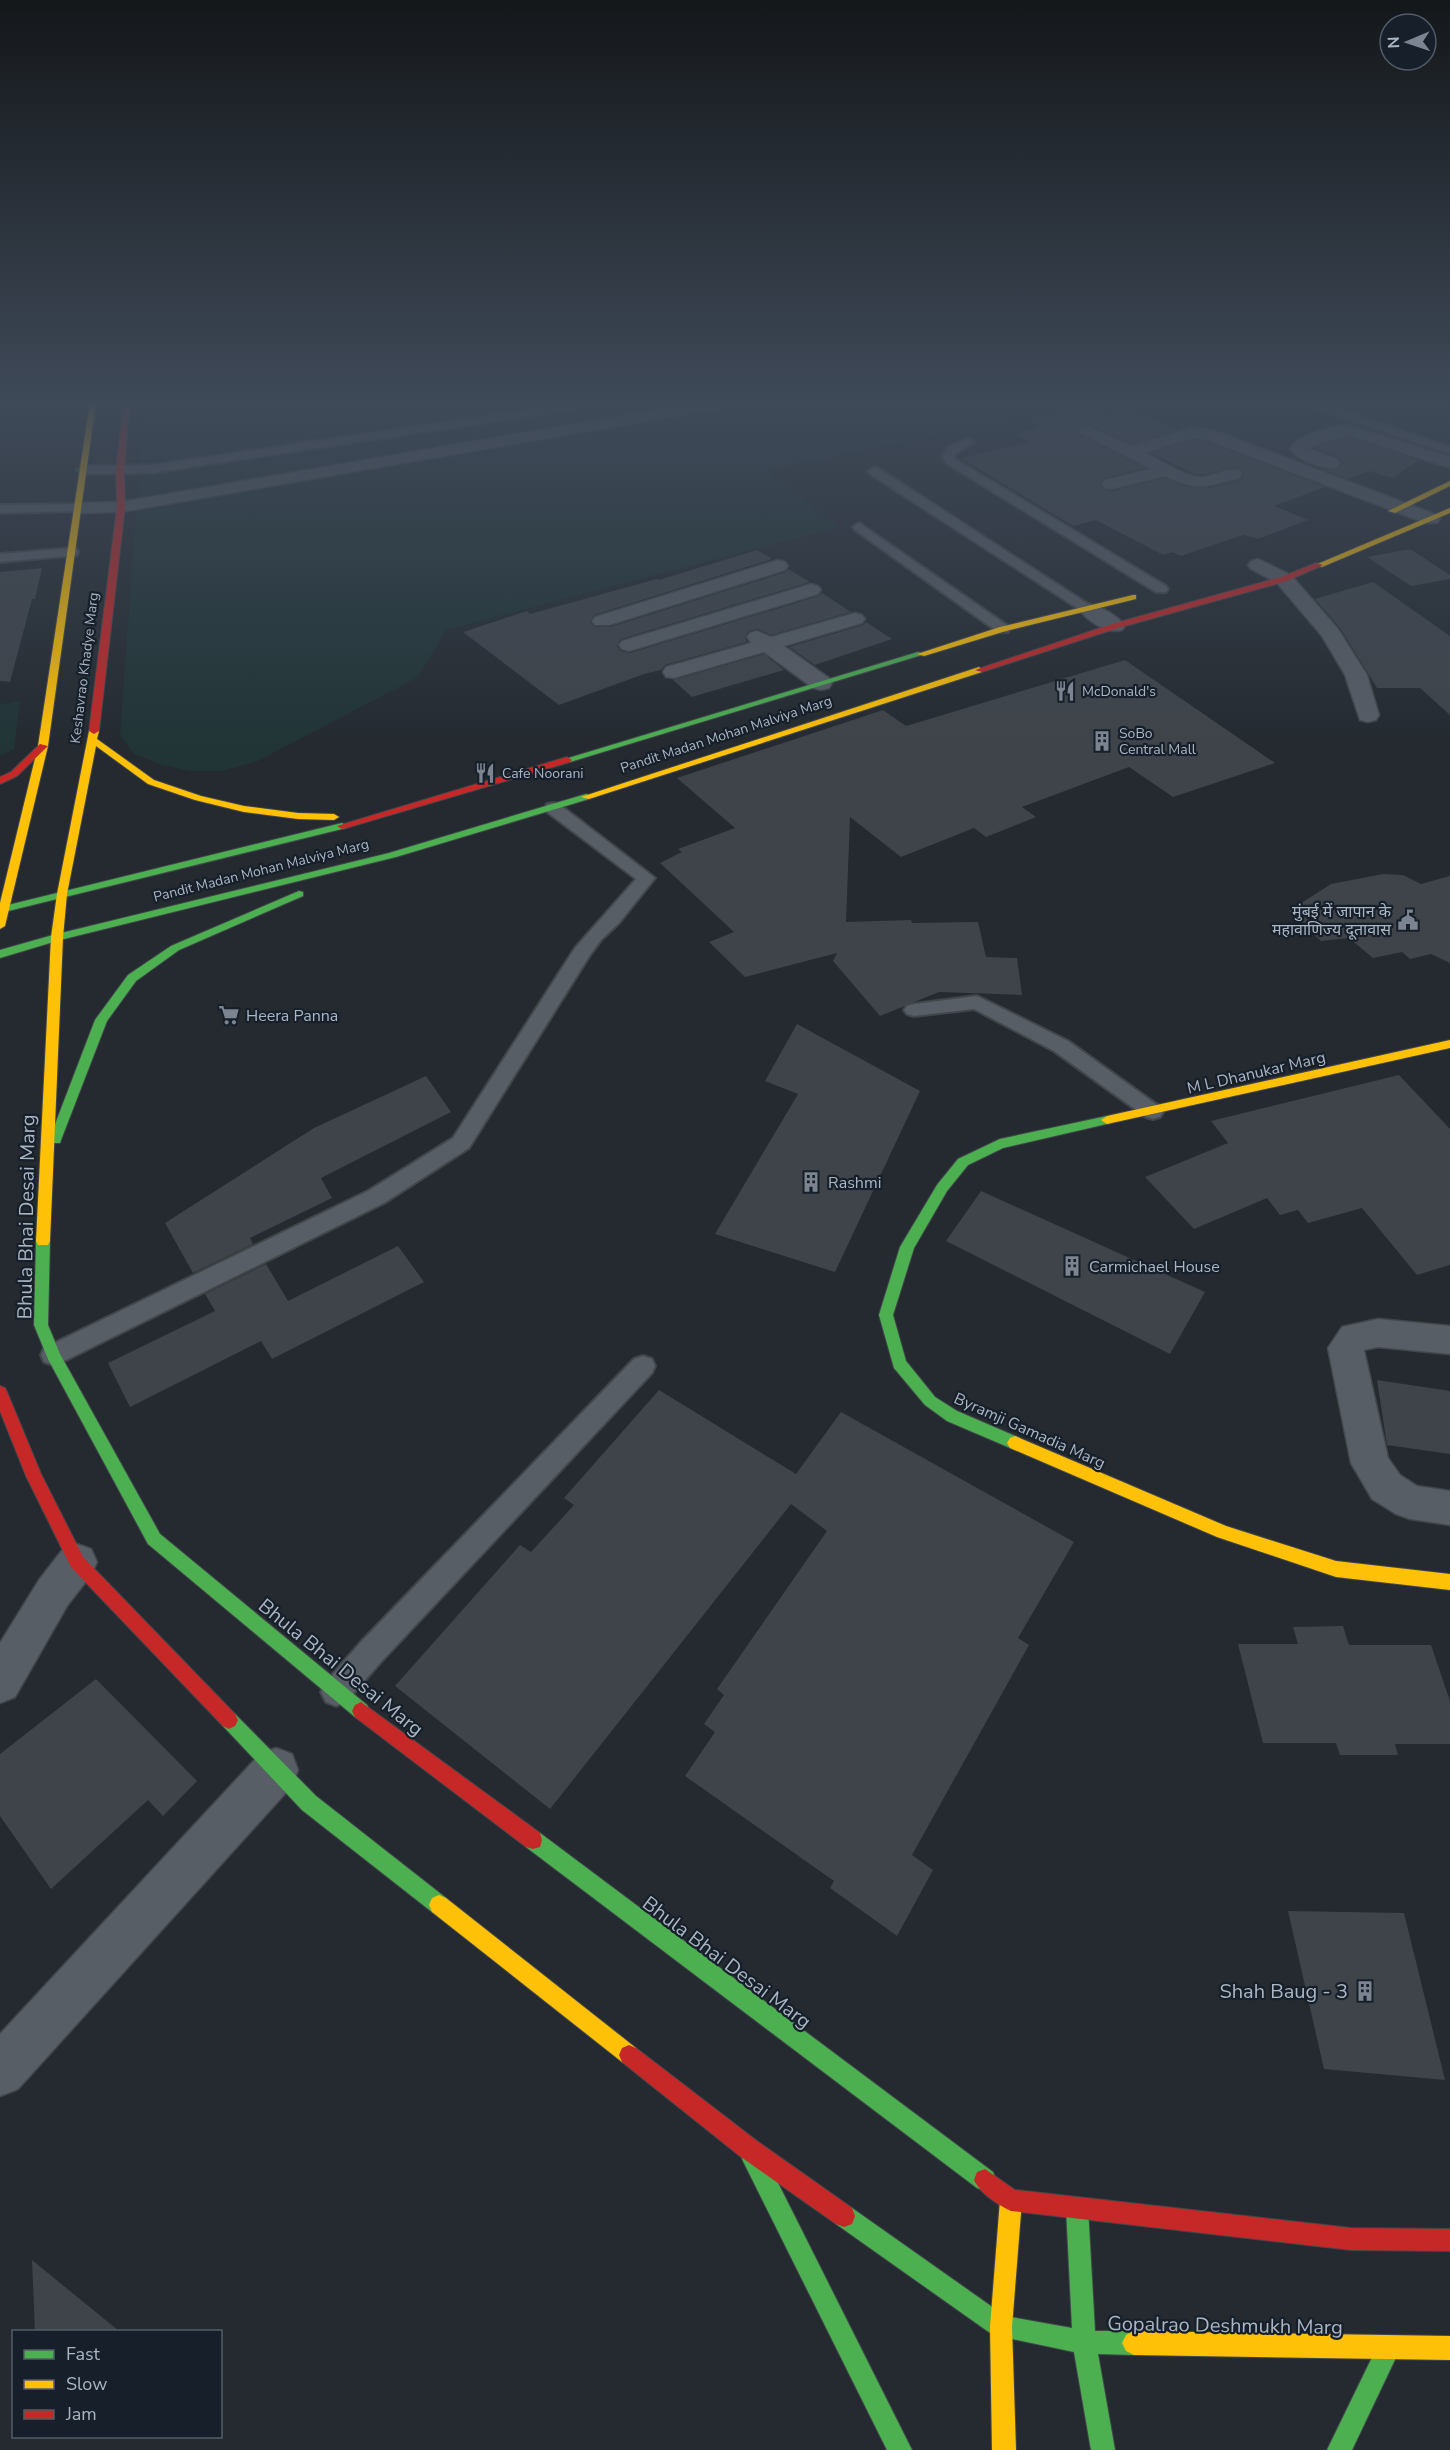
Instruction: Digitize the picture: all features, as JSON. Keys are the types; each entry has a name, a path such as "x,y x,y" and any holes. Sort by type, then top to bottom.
{"main road":[{"name":"Keshavrao Khadye Marg","path":"1,911 43,746 78,516"},
{"name":"Keshavrao Khadye Marg","path":"57,937 62,894 93,740 120,516"},
{"name":"Pandit Madan Mohan Malviya Marg","path":"0,954 57,937 392,855 553,808 776,726 1115,626 1284,579 1437,516"},
{"path":"1252,567 1279,558"},
{"name":"Pandit Madan Mohan Malviya Marg","path":"1,911 371,819 1002,629 1090,610 1166,588"},
{"path":"751,704 776,726"},
{"path":"93,740 151,782 198,798 244,809 298,816 371,819"},
{"path":"0,781 14,774 43,746"},
{"path":"45,1167 101,1020 132,978 175,948 392,855"},
{"path":"0,926 1,911"},
{"name":"Bhula Bhai Desai Marg","path":"57,937 45,1167 41,1325 54,1355 154,1539 336,1692 1011,2200"},
{"name":"M L Dhanukar Marg","path":"1069,1128 1153,1112 1449,1047"},
{"name":"Byramji Gamadia Marg","path":"1069,1128 1000,1144 963,1162 942,1188 907,1247 886,1315 899,1364 924,1393 952,1416 1223,1532 1336,1569 1450,1582"},
{"path":"0,1392 34,1476 77,1562 309,1803 749,2149 1001,2327"},
{"path":"749,2149 900,2450"},
{"path":"1004,2450 1001,2327 1011,2200 1352,2239 1450,2240"},
{"path":"1077,2208 1084,2342 1103,2450"},
{"name":"Gopalrao Deshmukh Marg","path":"1001,2327 1084,2342 1450,2348"},
{"path":"1339,2450 1389,2347"}],"street":[{"path":"1425,516 1431,519"},
{"path":"602,621 778,566"},
{"path":"1252,567 1284,579 1331,633 1356,675 1368,715"},
{"path":"629,645 811,590"},
{"path":"695,592 821,683"},
{"path":"1090,610 1115,626"},
{"path":"674,672 855,619"},
{"path":"1450,1340 1378,1333 1354,1337 1346,1348 1370,1463 1386,1486 1410,1502 1450,1508"},
{"path":"0,1682 53,1593 77,1562"},
{"path":"0,2071 276,1770"}],"lane":[{"path":"944,516 1090,610"},
{"path":"1045,516 1166,588"},
{"path":"859,527 1002,629"},
{"path":"0,558 72,552"},
{"path":"54,1355 376,1197 461,1143 582,952 594,936 613,919 646,878 553,808"},
{"path":"914,1010 977,1002 1061,1046 1153,1112"},
{"path":"336,1692 370,1653 643,1366"}],"shaded area":[{"path":"136,516 825,516 839,527 446,630 418,677 258,761 222,771 191,771 162,765 134,754 120,735"},
{"path":"20,701 14,749 0,756 0,705"}],"building":[{"path":"1057,516 1299,516 1308,520 1258,539 1243,535 1181,556 1173,552 1163,555 1096,520 1073,526"},
{"path":"1410,549 1450,575 1450,579 1411,586 1367,557"},
{"path":"757,550 772,559 594,615 590,622 595,627 610,627 786,572 788,569 810,582 621,639 617,646 621,651 630,653 819,596 822,593 851,612 771,635 758,629 749,631 745,637 747,642 665,665 661,670 559,705 463,632 527,611 530,614 659,580"},
{"path":"42,568 10,682 0,681 0,572"},
{"path":"1373,582 1450,636 1450,715 1420,688 1377,688 1340,628 1315,599"},
{"path":"866,622 892,639 815,665 789,647 863,625"},
{"path":"764,654 784,670 692,697 673,680"},
{"path":"1125,660 1275,763 1173,797 1129,767 1022,807 1036,817 986,837 974,828 901,857 850,817 846,922 911,920 912,923 978,922 986,957 1017,958 1022,995 939,992 880,1016 833,961 837,953 745,977 709,942 734,932 660,863 682,852 678,849 735,828 677,778 883,710 906,726"},
{"path":"1383,874 1403,875 1421,884 1450,876 1450,963 1431,954 1410,959 1402,952 1373,958 1349,938 1321,941 1289,911 1331,884"},
{"name":"Rashmi","path":"797,1024 920,1091 835,1272 715,1234 798,1094 765,1081"},
{"path":"1399,1075 1450,1129 1450,1265 1417,1275 1362,1208 1308,1223 1298,1210 1280,1215 1267,1198 1194,1229 1145,1177 1228,1143 1211,1121"},
{"path":"426,1076 451,1112 321,1178 332,1198 250,1238 253,1244 193,1273 165,1223 314,1128"},
{"name":"Carmichael House","path":"981,1191 1205,1292 1170,1354 946,1241"},
{"path":"398,1246 424,1282 272,1359 261,1341 130,1407 108,1363 215,1311 205,1294 266,1264 288,1301"},
{"path":"1377,1380 1450,1391 1450,1454 1387,1445"},
{"path":"659,1390 796,1474 841,1412 1074,1542 1018,1638 1029,1645 912,1855 933,1870 897,1936 830,1888 834,1881 685,1776 715,1732 704,1724 724,1695 717,1689 827,1531 791,1504 550,1809 395,1686 520,1545 531,1552 574,1505 564,1498"},
{"path":"1343,1626 1349,1645 1431,1645 1450,1701 1450,1744 1395,1744 1398,1755 1340,1755 1336,1743 1263,1743 1238,1644 1298,1644 1293,1627"},
{"path":"96,1679 197,1781 163,1816 148,1800 51,1889 0,1816 0,1754"},
{"name":"Shah Baug - 3","path":"1288,1911 1404,1913 1445,2080 1324,2069"},
{"path":"32,2260 118,2330 35,2330"}],"traffic: fast":[{"path":"567,760 921,654"},
{"path":"0,954 57,937 392,855 586,797"},
{"path":"0,910 342,826"},
{"path":"55,1140 101,1020 132,978 175,948 299,894"},
{"path":"1015,1443 952,1416 930,1401 899,1364 886,1315 907,1247 942,1188 963,1162 1000,1144 1107,1120"},
{"path":"43,1241 41,1325 53,1355 154,1539 361,1711"},
{"path":"229,1720 309,1803 439,1905"},
{"path":"533,1840 985,2180"},
{"path":"751,2153 900,2450"},
{"path":"1077,2208 1084,2342 1103,2450"},
{"path":"844,2216 1001,2327 1084,2342 1134,2343"},
{"path":"1339,2450 1389,2347"}],"traffic: slow":[{"path":"0,926 43,746 76,516"},
{"path":"1319,565 1435,516"},
{"path":"921,654 1003,629 1133,597"},
{"path":"586,797 979,670"},
{"path":"43,1241 57,937 62,894 94,731"},
{"path":"93,740 151,782 198,798 244,809 298,816 334,817"},
{"path":"1107,1120 1450,1044"},
{"path":"1015,1443 1223,1532 1336,1569 1450,1582"},
{"path":"439,1905 629,2055"},
{"path":"1004,2450 1001,2327 1011,2200"},
{"path":"1134,2343 1450,2348"}],"traffic: jam":[{"path":"94,731 120,516"},
{"path":"979,670 1115,626 1284,579 1319,565"},
{"path":"0,781 14,774 43,746"},
{"path":"342,826 567,760"},
{"path":"0,1392 34,1476 77,1562 229,1720"},
{"path":"361,1711 533,1840"},
{"path":"629,2055 749,2149 844,2216"},
{"path":"985,2180 1011,2200 1351,2239 1450,2240"}],"place":[{"name":"McDonald's","path":"1065,691"},
{"name":"SoBo Central Mall","path":"1102,741"},
{"name":"Cafe Noorani","path":"485,773"},
{"name":"मुंबई में जापान के महावाणिज्य दूतावास","path":"1408,920"},
{"name":"Heera Panna","path":"229,1015"},
{"name":"Rashmi","path":"811,1182"},
{"name":"Carmichael House","path":"1072,1266"},
{"name":"Shah Baug - 3","path":"1365,1991"}]}
